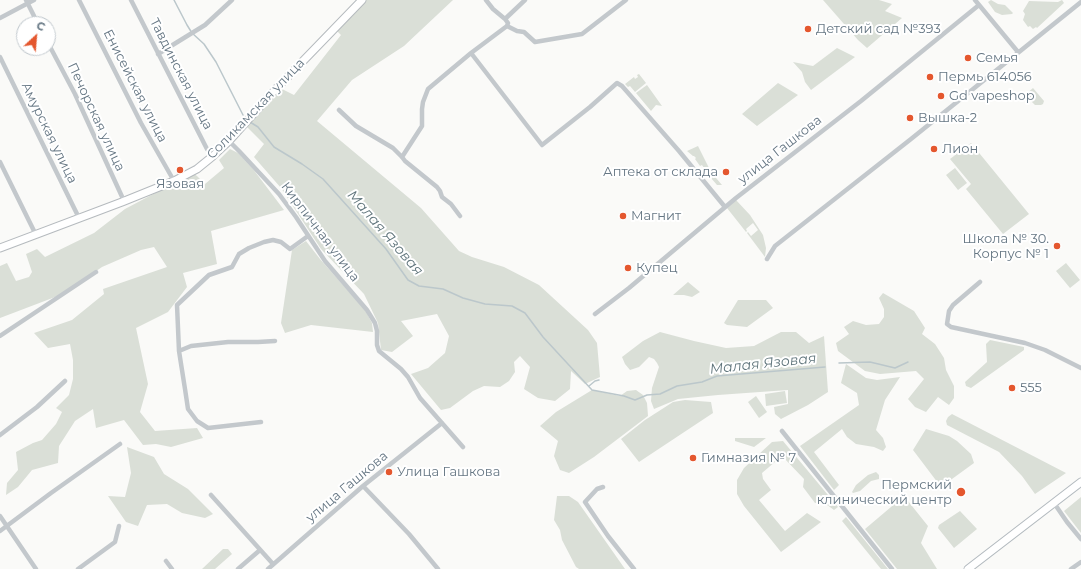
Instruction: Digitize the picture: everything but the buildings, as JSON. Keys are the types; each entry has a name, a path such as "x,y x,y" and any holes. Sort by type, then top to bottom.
{"main road":[{"name":"Соликамская улица","path":"0,248 174,181 197,169 228,141 362,0"},
{"path":"968,569 1081,482"}],"street":[{"path":"0,18 27,2 34,0"},
{"name":"Енисейская улица","path":"79,0 140,123 174,181"},
{"name":"Тавдинская улица","path":"131,0 207,150 213,156"},
{"path":"158,54 205,25 232,0"},
{"path":"486,0 505,19 508,23 507,26"},
{"path":"505,19 525,0"},
{"path":"507,26 517,31 524,32 536,42 582,34 626,0"},
{"path":"975,0 1018,52"},
{"path":"27,2 34,16"},
{"path":"766,260 775,246 1081,2"},
{"name":"улица Гашкова","path":"596,314 725,207 902,68 979,5"},
{"path":"402,156 422,126 423,102 428,89 471,53 507,26"},
{"path":"471,53 542,145 590,107 617,83 622,86 650,117 725,207"},
{"name":"Печорская улица","path":"55,56 75,94 124,201"},
{"name":"Амурская улица","path":"0,57 79,218"},
{"path":"339,110 356,126 393,148 405,161 437,187 442,197 451,204 460,216"},
{"name":"Кирпичная улица","path":"228,141 240,151 279,194 296,216 325,261 367,310 375,323 377,331 377,345 383,355 401,369 420,398 442,423"},
{"path":"0,162 36,235"},
{"path":"261,422 208,428 197,421 188,409 179,351 176,305 209,276 232,267 239,254 249,248 273,240 281,242 290,249 308,236"},
{"path":"0,336 96,272"},
{"path":"980,282 953,305 949,311 947,324 951,327 1025,343 1045,350 1081,368"},
{"path":"179,351 191,346 228,342 258,342 275,340"},
{"path":"0,435 37,407 65,381"},
{"path":"442,423 463,447"},
{"name":"улица Гашкова","path":"268,569 363,486 442,423"},
{"path":"782,431 892,569"},
{"path":"0,531 120,444"},
{"path":"363,486 409,534 438,569"},
{"path":"603,487 598,489 585,502 608,536 634,569"},
{"path":"211,495 273,564"},
{"path":"1054,503 1066,522 1081,539"},
{"path":"0,516 36,569"},
{"path":"78,569 115,542 119,526"},
{"path":"238,569 260,550"},
{"path":"166,561 172,569"},
{"path":"1071,569 1081,562"}],"shaded area":[{"path":"366,0 453,0 404,46 352,80 317,121 421,208 459,251 472,257 504,267 539,285 588,330 597,343 600,377 585,384 571,371 570,389 555,401 538,398 524,389 530,367 520,356 514,362 515,372 509,381 500,387 484,386 473,391 450,408 441,410 411,374 428,368 445,353 449,336 437,314 401,321 413,336 392,352 381,350 378,323 364,294 321,249 281,188 254,157 264,144 247,127 280,88 294,95 341,35 336,30"},
{"path":"823,0 879,0 892,4 885,11 902,18 867,48 858,40"},
{"path":"991,0 998,4 1005,5 1013,13 1002,15 995,12 988,2"},
{"path":"1062,0 1064,3 1037,28 1036,27 1033,29 1030,26 1028,27 1023,20 1025,14 1023,11 1029,1 1058,2"},
{"path":"837,48 855,57 811,90 805,82 802,72 793,62 813,66"},
{"path":"639,74 646,83 635,92 630,86 628,87 625,84 634,77 635,79 638,77 637,75"},
{"path":"778,83 798,95 757,126 742,114"},
{"path":"647,85 662,106 656,105 651,111 636,93"},
{"path":"1033,88 1044,101 1043,104 1035,105 1025,95"},
{"path":"971,143 1029,214 1003,234 966,189 971,184 950,159"},
{"path":"698,146 711,172 722,185 717,185 711,178 712,177 710,174 708,175 703,169 704,168 702,165 700,166 695,159 696,158 687,151"},
{"path":"230,149 238,153 253,169 284,210 211,231 217,264 183,273 187,287 168,312 136,328 148,384 140,412 155,431 197,428 203,438 171,447 156,444 143,445 124,420 96,428 93,409 75,421 59,446 58,463 32,470 18,487 6,495 7,483 18,470 16,452 42,440 56,424 62,412 56,408 69,395 73,379 73,360 70,344 48,348 34,333 72,320 104,294 103,289 167,267 154,247 141,250 102,267 63,294 0,318 0,266 7,263 16,281 29,277 32,272 26,254 37,249 45,257 94,233 125,209 193,173 205,184 224,168 219,160"},
{"path":"955,168 967,183 958,190 946,175"},
{"path":"736,200 750,215 763,235 766,248 765,257 747,233 748,232 751,236 758,230 753,223 746,229 746,232 727,208"},
{"path":"306,241 365,310 372,323 373,332 311,325 285,333 281,323 292,250"},
{"path":"1066,263 1080,280 1070,288 1056,271"},
{"path":"688,282 700,292 692,297 673,295"},
{"path":"883,293 914,311 925,328 922,334 935,344 944,358 946,370 954,386 954,398 949,405 938,397 926,412 915,407 908,399 924,379 916,371 880,374 865,371 838,351 836,343 849,334 844,327 853,321 866,325 879,324 884,317 884,309 879,298"},
{"path":"738,300 766,300 773,308 747,327 727,325 724,323"},
{"path":"660,332 726,348 754,346 781,332 796,332 809,343 824,336 828,392 808,405 781,419 775,414 774,407 788,404 788,390 678,399 654,409 651,401 652,388 659,367 657,363 654,359 649,357 639,367 630,370 622,357 643,341"},
{"path":"990,340 1024,347 1024,350 971,388 966,386 965,382 987,362 986,344"},
{"path":"846,364 866,378 877,380 900,377 885,400 876,430 883,438 886,447 883,451 874,447 856,444 847,437 842,429 814,452 839,485 834,490 800,446 859,405 857,393 841,383"},
{"path":"592,390 620,396 627,391 636,390 643,395 647,403 648,416 594,457 569,473 560,470 554,456 558,441 540,426 556,412"},
{"path":"785,391 787,403 766,406 765,394"},
{"path":"756,396 767,412 759,418 748,402"},
{"path":"685,400 711,402 713,413 639,462 621,439 645,420 673,402"},
{"path":"952,414 1066,473 1035,494 1022,476 999,452 947,425 946,421"},
{"path":"926,429 949,436 957,441 971,454 974,463 941,487 913,450"},
{"path":"735,438 766,438 754,447 735,441"},
{"path":"783,441 838,507 834,510 823,502 815,503 803,487 804,479 782,456 762,473 763,479 771,490 759,500 785,531 807,513 821,522 781,552 744,506 737,494 737,480 744,468 772,442"},
{"path":"127,447 154,457 164,474 188,489 213,514 205,518 182,513 167,504 147,505 138,526 126,522 108,496 125,497 131,473"},
{"path":"876,472 879,475 879,479 871,481 860,491 852,492 856,485 868,475"},
{"path":"557,496 569,496 578,502 625,569 579,569 576,567 562,540 560,530 554,520"},
{"path":"904,496 928,526 921,543 937,569 897,569 865,529"},
{"path":"1081,497 1081,533 1064,511"},
{"path":"960,511 977,529 954,548 938,528 939,525"},
{"path":"846,517 888,569 881,569 842,521"},
{"path":"223,549 228,549 232,554 215,569 202,569"}],"waterway":[{"name":"Малая Язовая","path":"174,0 192,33 204,44 216,62 243,115"},
{"name":"Малая Язовая","path":"250,122 258,127 274,147 323,179 386,249 408,280 419,286 443,289 463,298 485,304 512,306 525,313 543,337 592,390 624,396 635,400 647,395 660,394 677,386 702,382 717,376 825,367"},
{"path":"839,363 870,362 895,368 908,362"},
{"name":"Малая Язовая","path":"589,386 595,381 599,380"}],"place":[{"name":"Детский сад №393","path":"808,29"},
{"name":"Семья","path":"968,58"},
{"name":"Пермь 614056","path":"930,77"},
{"name":"Gd vapeshop","path":"941,96"},
{"name":"Вышка-2","path":"910,118"},
{"name":"Лион","path":"934,149"},
{"name":"Язовая","path":"180,170"},
{"name":"Аптека от склада","path":"726,172"},
{"name":"Магнит","path":"623,216"},
{"name":"Школа № 30. Корпус № 1","path":"1057,246"},
{"name":"Купец","path":"628,268"},
{"name":"555","path":"1012,388"},
{"name":"Гимназия № 7","path":"693,458"},
{"name":"Улица Гашкова","path":"389,472"},
{"name":"Пермский клинический центр","path":"961,492"}]}
